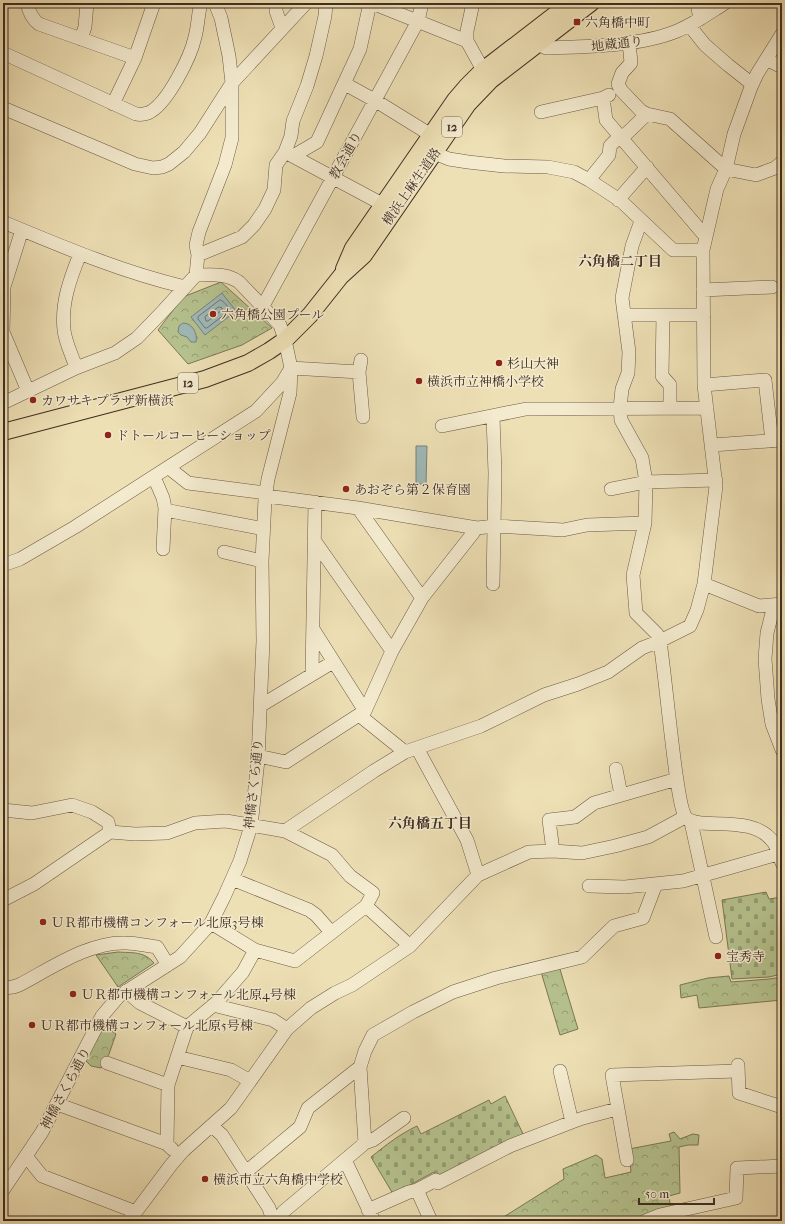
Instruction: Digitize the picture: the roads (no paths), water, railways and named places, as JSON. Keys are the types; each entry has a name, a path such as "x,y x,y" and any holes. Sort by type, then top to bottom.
{"main road":[{"name":"横浜上麻生道路","path":"3,432 205,379 248,363 285,340 310,315 341,276 364,255 468,104 570,3"},
{"name":"横浜上麻生道路","path":"341,276 353,248 455,100 483,70 591,3"}],"street":[{"path":"27,3 34,20 39,24 136,58"},
{"path":"81,39 85,27 87,3"},
{"path":"113,104 136,58 154,3"},
{"path":"3,54 136,114 149,113 166,98 185,64 195,37 202,3"},
{"path":"3,403 76,368 115,353 137,338 196,275 198,255 196,245 199,232 225,165 232,138 232,83 224,33 215,3"},
{"path":"276,3 276,11 282,28"},
{"path":"3,108 135,164 152,168 162,167 169,164 184,152 200,133 232,83 306,3"},
{"path":"289,154 293,121 307,86 316,56 325,16 326,3"},
{"path":"198,255 242,237 254,225 265,209 274,190 276,165 289,154 317,142 360,49 371,3 468,41"},
{"name":"教会通り","path":"263,306 376,101 418,21 422,3"},
{"path":"472,3 467,31 468,41 483,70"},
{"path":"697,3 694,22 705,45 752,84"},
{"name":"地蔵通り","path":"535,38 540,45 546,48 650,39 676,31 694,22 724,3"},
{"path":"285,831 374,771 411,750 481,726 544,695 608,672 642,648 690,626 697,610 704,584 714,511 716,480 704,385 704,250 706,237 716,189 726,169 734,134 752,84 782,34"},
{"path":"629,42 631,63 622,73 618,84 621,90 641,111 647,114 670,119 726,169 756,175 776,168 782,162"},
{"path":"766,60 782,66"},
{"path":"344,84 376,101 431,135"},
{"path":"541,112 603,98 621,90"},
{"path":"603,98 606,120 706,237"},
{"path":"589,180 609,155 610,146 647,114"},
{"path":"434,153 449,159 468,162 504,166 548,167 574,172 589,180 618,200 672,250 704,250"},
{"path":"289,154 384,205"},
{"path":"618,200 647,167"},
{"path":"641,221 632,246 622,298 629,352 628,372 622,389 620,408 621,420 642,458 646,482 646,523 633,575 636,614 657,634 660,641 671,740 680,798 688,819 703,875 716,937"},
{"path":"3,222 80,254 155,280 185,287"},
{"path":"22,230 4,287 3,332 28,391"},
{"path":"76,368 64,330 64,301 70,278 80,254"},
{"name":"神橋さくら通り","path":"3,1190 42,1132 102,1016 119,996 180,957 211,923 240,861 251,826 258,756 263,641 262,561 266,495 268,479 290,393 291,368 280,325 239,282 232,277 224,275 196,275"},
{"path":"704,290 772,286"},
{"path":"624,315 704,315"},
{"path":"663,315 662,376 670,385 670,408"},
{"path":"3,565 20,559 45,546 256,411 282,383 291,368 360,366 363,417"},
{"path":"704,385 765,380 777,440 712,445"},
{"path":"442,426 493,417 526,409 707,408"},
{"path":"493,417 495,451 493,584"},
{"path":"169,468 188,483 358,508 477,528 495,526 563,530 587,526 646,523"},
{"path":"154,477 163,498 164,510 162,549"},
{"path":"611,489 646,482 716,480"},
{"path":"312,674 315,502"},
{"path":"358,508 422,598"},
{"path":"164,510 264,528"},
{"path":"258,756 286,762 362,713 392,651 422,598 477,528"},
{"path":"314,540 392,651"},
{"path":"224,552 262,561"},
{"path":"704,584 759,606 778,604 767,633 765,659 768,699 772,724 782,750"},
{"path":"313,629 334,662 362,713 411,750 467,840 478,875"},
{"path":"260,706 334,662"},
{"path":"616,769 621,796"},
{"path":"553,851 549,820 575,817 594,803 677,779"},
{"path":"3,810 32,813 72,805 92,812 108,822 110,832"},
{"path":"26,1156 42,1176 132,1216 183,1151 232,1108 287,1029 311,1008 335,993 352,985 410,946 478,875 529,852 553,851 582,853 648,837 688,819 702,824 736,824 749,826 758,830 774,843 780,859 703,875 684,881 625,887 589,886"},
{"path":"3,900 34,884 110,832 135,834 166,833 195,823 226,821 285,831 332,856 350,876 373,893 366,906 295,961 255,950 211,923"},
{"path":"232,879 309,910 316,915 331,932"},
{"path":"365,1143 360,1067 365,1051 373,1036 413,1012 453,992 496,978 582,957 614,926 643,918 656,884"},
{"path":"366,906 410,946"},
{"path":"3,988 19,985 82,952 105,944 126,942 156,947 168,964"},
{"path":"167,1144 168,1085 187,1026 213,1005 243,972 255,950"},
{"path":"126,991 140,1003 187,1026"},
{"path":"213,1005 273,1020 287,1029"},
{"path":"177,1057 231,1070 250,1081"},
{"path":"107,1063 168,1085"},
{"path":"246,1172 300,1127 308,1108 360,1067"},
{"path":"627,1160 612,1075 738,1068 739,1093 782,1106"},
{"path":"560,1071 572,1122"},
{"path":"57,1104 167,1144 171,1149 183,1151"},
{"path":"345,1160 371,1215 409,1192 417,1190 436,1180 438,1183 510,1146 583,1118 617,1109"},
{"path":"277,1221 283,1212 365,1143 373,1140 404,1118"},
{"path":"212,1126 222,1135 246,1172 269,1208 273,1221"},
{"path":"645,1221 660,1215 736,1198 737,1168 782,1166"},
{"path":"417,1190 431,1221"}],"water":[{"name":"六角橋公園プール","path":"222,293 236,311 205,335 191,317"},
{"path":"186,323 194,329 196,342 191,342 187,337 178,332 179,326"},
{"path":"416,446 427,446 426,484 416,484"}],"place":[{"name":"六角橋中町","path":"577,22"},
{"name":"六角橋公園プール","path":"213,314"},
{"name":"杉山大神","path":"499,363"},
{"name":"横浜市立神橋小学校","path":"419,381"},
{"name":"カワサキ プラザ新横浜","path":"33,400"},
{"name":"ドトールコーヒーショップ","path":"108,435"},
{"name":"あおぞら第２保育園","path":"346,489"},
{"name":"ＵＲ都市機構コンフォール北原3号棟","path":"43,922"},
{"name":"宝秀寺","path":"718,956"},
{"name":"ＵＲ都市機構コンフォール北原4号棟","path":"73,994"},
{"name":"ＵＲ都市機構コンフォール北原5号棟","path":"32,1025"},
{"name":"横浜市立六角橋中学校","path":"205,1179"}],"district":[{"name":"六角橋二丁目","path":"620,261"},
{"name":"六角橋五丁目","path":"430,823"}]}
